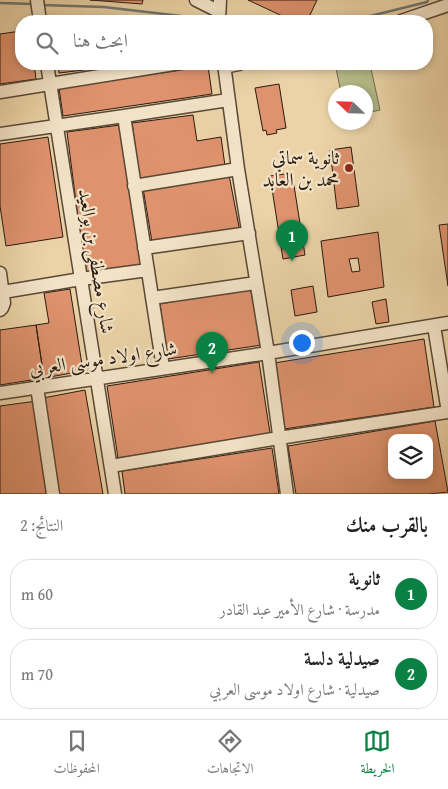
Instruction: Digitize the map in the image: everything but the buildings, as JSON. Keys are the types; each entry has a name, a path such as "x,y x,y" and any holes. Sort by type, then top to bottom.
{"street":[{"path":"196,0 219,12"},
{"path":"420,15 448,6"},
{"name":"شارع مصطفى بن بوالعيد","path":"48,70 115,494"},
{"path":"0,92 137,70"},
{"path":"225,70 238,169 268,353 287,494"},
{"path":"0,134 228,100"},
{"path":"124,116 163,368"},
{"path":"134,186 238,169"},
{"path":"144,248 249,233"},
{"path":"3,292 148,270"},
{"path":"0,273 4,303 0,310"},
{"path":"152,298 256,283"},
{"name":"شارع اولاد موسى العربي","path":"0,393 448,324"},
{"path":"111,466 448,412 434,326"},
{"path":"37,387 54,494"}],"green space":[{"path":"336,70 371,70 380,110 373,112 373,85 340,85"}],"waterway":[{"path":"374,15 427,2 428,0"},
{"path":"0,3 33,4"},
{"path":"41,5 104,7 172,15"}],"place":[{"name":"ثانوية سماتي محمد بن العابد","path":"349,168"},
{"name":"ثانوية","path":"292,261"},
{"name":"صيدلية دلسة","path":"212,373"}]}
